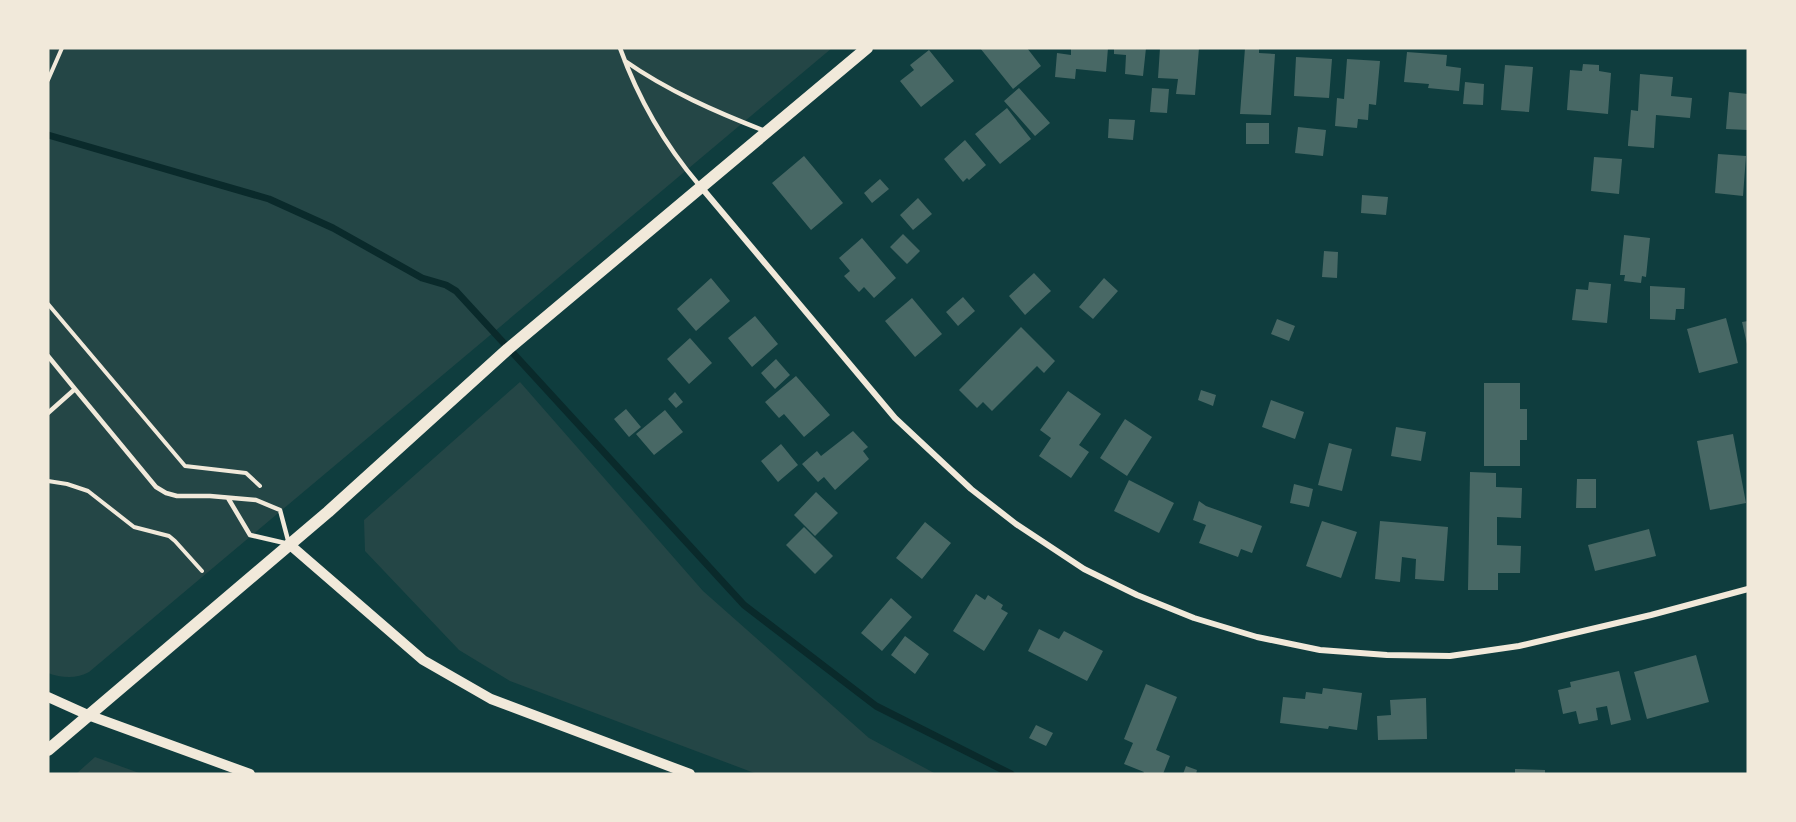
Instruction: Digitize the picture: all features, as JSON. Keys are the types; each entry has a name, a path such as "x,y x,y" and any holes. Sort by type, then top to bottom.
{"main road":[{"path":"48,750 289,544 508,348 867,48"}],"street":[{"path":"701,187 895,418 971,489 1016,524 1084,569 1137,595 1194,618 1257,637 1320,650 1387,655 1450,656 1519,646 1651,615 1748,589"},
{"path":"289,544 423,660 491,699 690,774"},
{"path":"48,697 88,716 250,774"}],"lane":[{"path":"620,48 662,134 679,161 701,187"},
{"path":"625,61 676,92 767,132"},
{"path":"48,356 156,487 177,496 228,498 256,500 280,510 289,544 250,535 228,498"},
{"path":"48,413 75,389"}],"path":[{"path":"48,80 61,49"},
{"path":"48,304 185,466 246,473 266,491"},
{"path":"48,481 68,484 88,491 134,527 169,536 202,571"}],"shaded area":[{"path":"48,48 832,48 89,672 69,677 48,673"},
{"path":"520,382 703,591 869,738 936,774 757,774 510,681 459,650 365,551 364,520"},
{"path":"95,757 142,774 76,774"}],"building":[{"path":"980,48 1027,48 1041,66 1013,89"},
{"path":"1071,48 1108,48 1106,72 1076,69 1075,79 1055,77 1057,53 1071,55"},
{"path":"1114,48 1146,48 1143,76 1125,74 1126,55 1114,54"},
{"path":"1160,48 1199,48 1195,95 1176,94 1178,79 1158,78"},
{"path":"1245,48 1259,48 1259,53 1275,54 1271,115 1240,114"},
{"path":"929,50 954,81 921,107 900,81 914,70 910,65"},
{"path":"1407,52 1447,55 1446,66 1461,68 1459,91 1428,88 1429,84 1404,82"},
{"path":"1296,57 1332,59 1329,98 1294,96"},
{"path":"1347,59 1380,61 1376,105 1369,104 1368,120 1358,119 1357,128 1335,126 1337,98 1344,99"},
{"path":"1583,64 1599,65 1599,71 1611,73 1608,114 1567,110 1570,70 1582,71"},
{"path":"1505,65 1533,67 1529,112 1501,110"},
{"path":"1640,74 1673,77 1671,96 1692,98 1690,118 1656,115 1654,148 1628,146 1631,110 1638,111"},
{"path":"1465,82 1484,84 1483,105 1463,104"},
{"path":"1019,88 1050,123 1035,136 1004,101"},
{"path":"1152,88 1169,89 1167,113 1150,112"},
{"path":"1729,92 1748,94 1748,130 1726,129"},
{"path":"1007,108 1031,139 1000,164 975,134"},
{"path":"1109,119 1135,120 1133,140 1108,138"},
{"path":"1246,123 1269,123 1269,144 1246,144"},
{"path":"1298,127 1326,130 1323,156 1295,153"},
{"path":"965,140 986,165 969,180 967,178 963,182 944,159"},
{"path":"1718,154 1746,156 1743,196 1715,193"},
{"path":"804,156 843,203 811,230 772,183"},
{"path":"1594,157 1622,159 1619,194 1591,191"},
{"path":"880,179 889,189 872,203 864,193"},
{"path":"1362,195 1388,197 1386,215 1361,213"},
{"path":"918,198 932,214 913,230 900,215"},
{"path":"903,234 920,251 907,264 890,247"},
{"path":"1624,235 1650,238 1646,277 1642,276 1641,283 1624,281 1625,275 1620,275"},
{"path":"862,238 896,278 874,298 864,287 859,292 844,276 850,271 839,258"},
{"path":"1324,251 1338,252 1337,278 1322,277"},
{"path":"1034,273 1051,291 1025,315 1009,296"},
{"path":"711,278 730,301 696,331 677,309"},
{"path":"1104,278 1118,291 1093,319 1079,307"},
{"path":"1589,282 1611,284 1607,323 1572,320 1576,289 1588,290"},
{"path":"1650,286 1685,288 1684,309 1676,309 1675,320 1650,319"},
{"path":"963,297 975,311 958,326 946,312"},
{"path":"912,298 942,334 915,357 885,321"},
{"path":"755,316 778,344 752,367 728,338"},
{"path":"1726,318 1738,363 1699,373 1687,329"},
{"path":"1277,319 1295,326 1289,341 1271,334"},
{"path":"1748,321 1748,344 1747,344 1742,322"},
{"path":"1021,327 1055,361 1044,373 1037,366 992,411 983,402 977,408 959,390"},
{"path":"690,338 712,363 689,384 667,359"},
{"path":"776,359 790,375 775,389 761,373"},
{"path":"796,376 830,415 804,437 784,414 779,418 765,402"},
{"path":"1484,383 1520,383 1520,409 1527,409 1527,440 1520,440 1520,466 1484,466"},
{"path":"1201,390 1216,395 1213,406 1198,400"},
{"path":"1068,391 1101,414 1079,445 1089,452 1071,478 1039,456 1051,438 1040,430"},
{"path":"675,392 683,402 676,408 668,399"},
{"path":"1271,400 1304,412 1295,439 1262,427"},
{"path":"626,409 641,427 629,437 614,419"},
{"path":"665,410 683,432 654,455 636,434"},
{"path":"1125,419 1152,437 1127,476 1100,458"},
{"path":"1396,427 1426,432 1421,461 1391,456"},
{"path":"853,431 868,447 863,451 869,459 835,490 824,477 818,482 802,464 817,451 821,456"},
{"path":"1733,434 1746,503 1710,510 1697,441"},
{"path":"1329,443 1352,449 1342,491 1318,485"},
{"path":"781,444 798,465 778,482 761,461"},
{"path":"1470,472 1496,473 1496,487 1522,488 1521,518 1497,517 1497,545 1521,546 1520,573 1498,573 1498,590 1468,590"},
{"path":"1577,479 1596,479 1596,508 1576,508"},
{"path":"1129,480 1174,503 1159,533 1114,511"},
{"path":"1294,484 1313,489 1309,507 1290,503"},
{"path":"816,492 838,513 815,536 794,515"},
{"path":"1199,501 1206,506 1262,526 1252,553 1241,549 1238,557 1199,543 1206,525 1193,520"},
{"path":"1322,521 1357,532 1341,578 1306,566"},
{"path":"1380,521 1448,527 1444,581 1415,579 1416,559 1402,557 1400,582 1375,579"},
{"path":"925,522 951,543 922,579 896,558"},
{"path":"804,527 833,556 815,574 786,545"},
{"path":"1649,529 1656,556 1595,571 1588,545"},
{"path":"976,594 985,600 988,595 1003,605 1001,609 1008,613 984,651 953,631"},
{"path":"891,598 912,617 882,651 861,633"},
{"path":"1039,629 1059,639 1064,631 1103,651 1087,681 1028,651"},
{"path":"905,636 929,654 915,674 891,655"},
{"path":"1696,655 1709,702 1647,719 1634,672"},
{"path":"1619,671 1631,720 1611,725 1607,706 1596,708 1598,720 1579,724 1576,711 1563,714 1558,690 1571,687 1570,682"},
{"path":"1146,684 1177,697 1156,750 1170,756 1163,774 1143,774 1144,772 1124,764 1133,743 1124,739"},
{"path":"1323,688 1362,693 1357,730 1280,723 1283,697 1305,699 1306,692 1322,694"},
{"path":"1426,698 1427,739 1378,740 1377,716 1391,715 1390,700"},
{"path":"1036,725 1053,733 1046,746 1029,738"},
{"path":"1186,766 1197,770 1196,774 1183,774"},
{"path":"1515,769 1545,770 1545,774 1515,774"}],"waterway":[{"path":"48,135 269,199 333,228 422,278 446,285 456,291 744,605 876,706 1011,774"}]}
